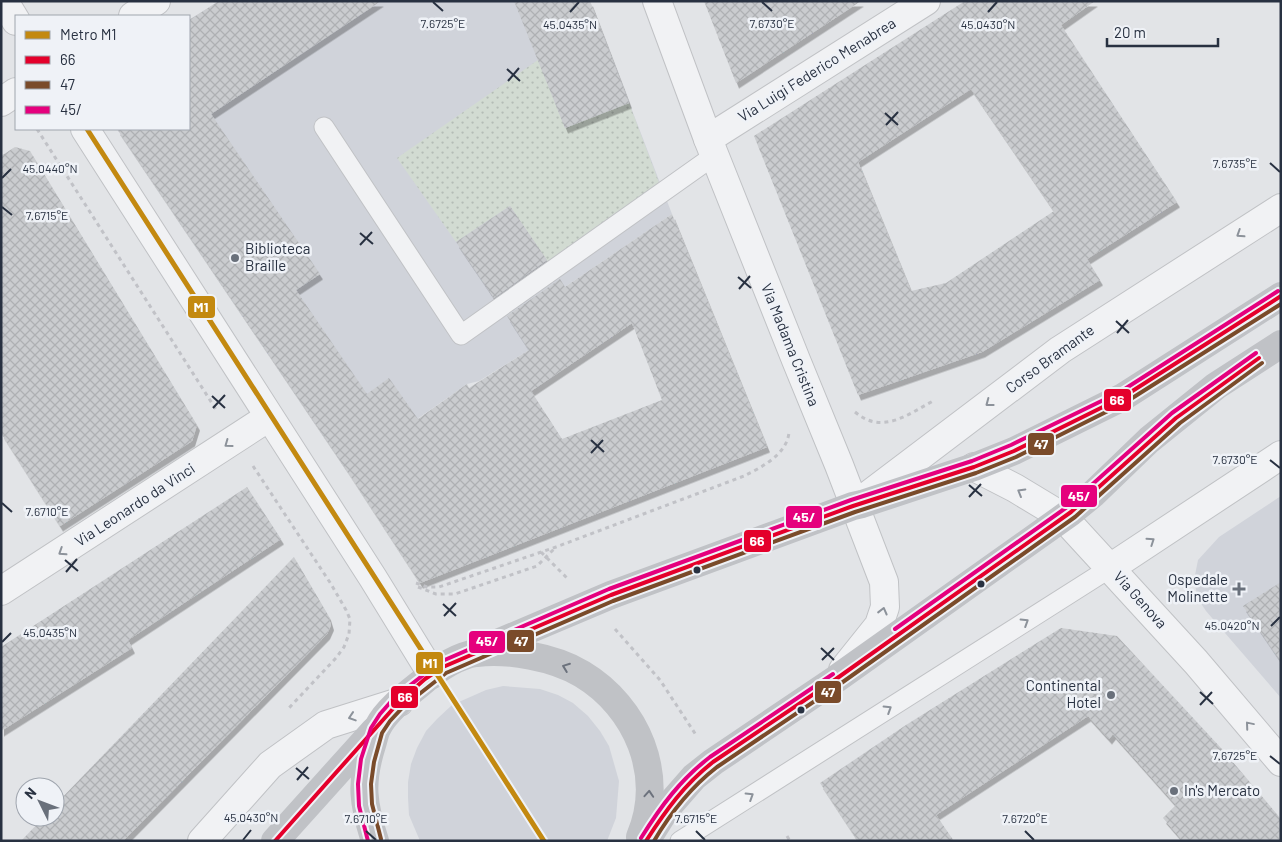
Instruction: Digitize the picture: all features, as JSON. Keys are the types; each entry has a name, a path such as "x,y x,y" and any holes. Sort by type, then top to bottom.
{"main road":[{"name":"Corso Bramante","path":"378,726 399,702 432,674 452,662 590,603 854,506 974,468 1014,452 1123,397 1281,296"},
{"path":"646,841 666,809 694,777 712,762 836,679 1063,517 1093,494 1150,440 1216,386 1281,344"},
{"path":"474,653 515,652 564,666 581,673 608,694 624,711 644,749 650,775 649,799 643,829 638,841"},
{"path":"275,841 378,726"},
{"path":"375,841 365,809 363,784 368,758 378,726"}],"street":[{"path":"4,1 15,19"},
{"path":"135,15 156,1"},
{"name":"Via Madama Cristina","path":"657,1 712,147 884,582 885,607 879,625 836,679"},
{"name":"Via Luigi Federico Menabrea","path":"712,147 926,1"},
{"path":"1,102 15,93"},
{"path":"86,130 373,578 432,674"},
{"name":"Corso Bramante","path":"854,506 1060,350 1281,208"},
{"name":"Via Leonardo da Vinci","path":"1,591 269,417"},
{"path":"1110,568 1281,455"},
{"name":"Via Genova","path":"974,468 1015,488 1063,517 1196,662 1281,762"},
{"path":"202,841 270,765 326,725 399,702"}],"lane":[{"path":"324,127 461,335 712,147"},
{"path":"680,841 1110,568"}],"path":[{"path":"38,130 346,610 350,620 350,634 344,647 282,715"},
{"path":"851,406 856,413 872,422 893,422 937,399"},
{"path":"556,547 537,566 455,594 436,594 419,588 412,579 414,582 427,587 439,587 556,547 744,476 768,464 788,442 789,433"},
{"path":"541,552 660,680 712,762"},
{"path":"787,836 790,841"}],"shaded area":[{"path":"219,1 590,1 672,214 512,323 529,350 479,381 467,384 346,469 118,130 190,130 190,19"},
{"path":"538,60 565,128 629,103 660,185 550,265 510,206 456,242 397,158"},
{"name":"Ospedale Molinette","path":"1281,496 1281,698 1206,611 1198,599 1194,580 1198,560 1219,537"},
{"path":"503,686 540,689 558,695 573,703 588,716 600,731 609,746 619,781 616,818 607,841 420,841 409,815 408,782 411,764 426,731 452,705 486,690"}],"building":[{"path":"219,1 381,1 211,114 320,274 296,290 367,394 389,378 418,419 467,384 469,388 529,350 507,316 560,279 565,287 672,214 767,447 420,583 346,469 118,130 190,130 190,19","holes":["632,323 662,400 562,439 531,391"]},
{"path":"514,1 590,1 629,103 565,128"},
{"path":"704,1 861,1 736,83"},
{"path":"965,1 1095,1 1061,25 1177,202 1087,259 1100,280 982,352 858,395 754,136","holes":["971,89 1054,211 946,283 911,291 858,162"]},
{"path":"15,147 30,151 197,425 192,441 60,526 1,433 1,156"},
{"path":"510,206 547,260 494,298 456,242"},
{"path":"247,487 281,539 128,640 132,648 1,731 1,647"},
{"path":"294,557 328,615 331,625 327,634 123,841 21,841 34,827 65,827 65,795"},
{"path":"1281,582 1281,662 1243,606"},
{"path":"1061,628 1117,636 1221,748 1281,819 1281,841 1183,841 1163,818 1176,805 1113,734 1109,739 1088,716 936,815 954,841 858,841 820,783 906,725"}],"metro line":[{"name":"M1","path":"88,130 544,841"}],"transit line":[{"name":"45/","path":"368,841 359,806 358,784 361,759 371,728 395,697 440,662 609,589 851,500 972,461 1011,445 1120,392 1278,291"},
{"name":"66","path":"275,841 399,702 425,679 443,667 611,595 853,506 974,467 1014,451 1123,397 1281,296"},
{"name":"47","path":"381,839 372,804 371,784 374,762 382,733 404,706 446,673 613,601 855,512 976,473 1016,457 1126,402 1281,304"},
{"name":"45/","path":"895,629 1067,507 1172,413 1256,353"},
{"name":"66","path":"646,841 676,799 713,762 836,679 1071,512 1176,418 1259,358"},
{"name":"47","path":"654,841 682,801 698,783 717,767 840,684 1075,517 1180,423 1262,363"},
{"name":"45/","path":"641,838 672,794 699,766 833,674"}],"place":[{"name":"Biblioteca Braille","path":"235,258"},
{"name":"Ospedale Molinette","path":"1239,589"},
{"name":"Continental Hotel","path":"1111,695"},
{"name":"In's Mercato","path":"1174,791"}]}
